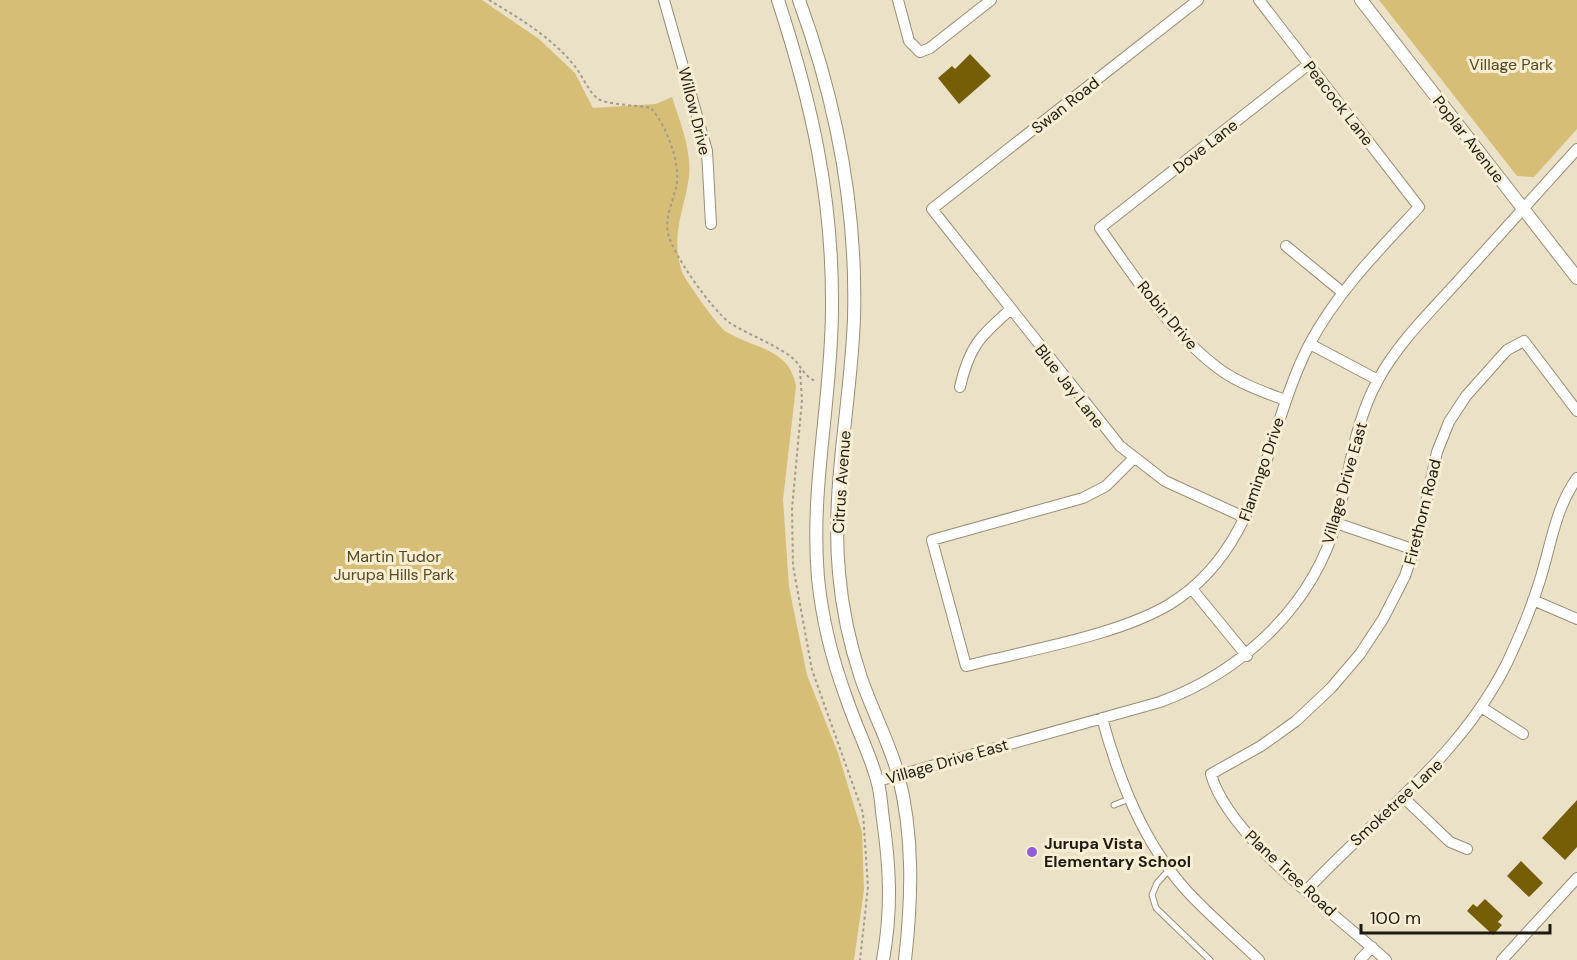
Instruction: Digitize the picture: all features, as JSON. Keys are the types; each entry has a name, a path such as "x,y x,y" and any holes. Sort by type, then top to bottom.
{"street":[{"name":"Willow Drive","path":"664,0 707,151 711,224"},
{"name":"Citrus Avenue","path":"778,0 804,79 816,130 831,251 831,354 816,522 820,595 829,644 845,696 878,781 891,875 887,937 883,960"},
{"name":"Citrus Avenue","path":"799,0 813,38 838,132 853,264 854,318 836,531 839,573 844,612 861,677 898,774 911,866 910,920 905,960"},
{"path":"898,0 909,41 920,52 930,48 992,0"},
{"name":"Swan Road","path":"932,209 1198,0"},
{"name":"Peacock Lane","path":"1259,0 1419,207"},
{"name":"Poplar Avenue","path":"1361,0 1577,278"},
{"name":"Dove Lane","path":"1100,228 1309,64"},
{"name":"Village Drive East","path":"878,781 1181,694 1246,656 1273,629 1299,597 1321,560 1336,523 1356,435 1378,380 1412,333 1577,149"},
{"name":"Flamingo Drive","path":"1133,459 1106,486 1083,498 932,540 966,666 1129,623 1160,609 1192,589 1228,550 1246,518 1285,400 1310,344 1342,292 1419,207"},
{"name":"Blue Jay Lane","path":"932,209 1103,428 1133,459 1165,481 1246,518"},
{"name":"Robin Drive","path":"1100,228 1172,323 1200,352 1224,372 1285,400"},
{"path":"1286,246 1342,292"},
{"path":"960,387 966,361 973,347 984,333 1010,310"},
{"name":"Firethorn Road","path":"1211,774 1261,746 1296,721 1342,676 1388,611 1415,550 1437,452 1449,422 1466,396 1507,350 1524,341 1577,411"},
{"path":"1310,344 1378,380"},
{"name":"Smoketree Lane","path":"1307,890 1355,840 1404,798 1451,748 1481,707 1505,666 1533,600 1560,506 1577,478"},
{"path":"1336,523 1415,550"},
{"path":"1192,589 1246,656"},
{"path":"1533,600 1577,619"},
{"path":"1481,707 1523,734"},
{"path":"1102,718 1129,799 1141,824 1170,870 1207,911 1259,960"},
{"name":"Plane Tree Road","path":"1211,774 1215,789 1239,823 1307,890 1386,960"},
{"path":"1404,798 1450,842 1467,849"},
{"path":"1502,960 1577,878"},
{"path":"1360,960 1372,947"}],"lane":[{"path":"1113,805 1129,799"},
{"path":"1170,870 1157,883 1152,895 1156,908 1210,960"}],"path":[{"path":"489,0 520,19 574,64 596,98 605,102 651,108 659,118 673,150 677,185 670,207 668,232 674,252 727,321 792,357 805,377 819,382"}],"green space":[{"name":"Martin Tudor Jurupa Hills Park","path":"0,0 482,0 539,39 575,73 593,108 656,104 672,97 689,157 689,177 679,223 677,246 682,272 702,303 725,331 778,356 792,373 796,386 783,500 789,587 807,675 838,753 862,832 864,890 854,960 0,960"},
{"name":"Village Park","path":"1379,0 1577,0 1577,129 1534,177 1517,176"}],"building":[{"path":"970,54 991,76 959,104 938,78 952,66 955,69"},
{"path":"1577,800 1577,847 1565,860 1542,838"},
{"path":"1521,861 1543,883 1529,897 1507,876"},
{"path":"1485,899 1503,916 1498,922 1502,925 1493,935 1467,911 1473,904 1477,907"}],"place":[{"name":"Jurupa Vista Elementary School","path":"1032,852"}]}
